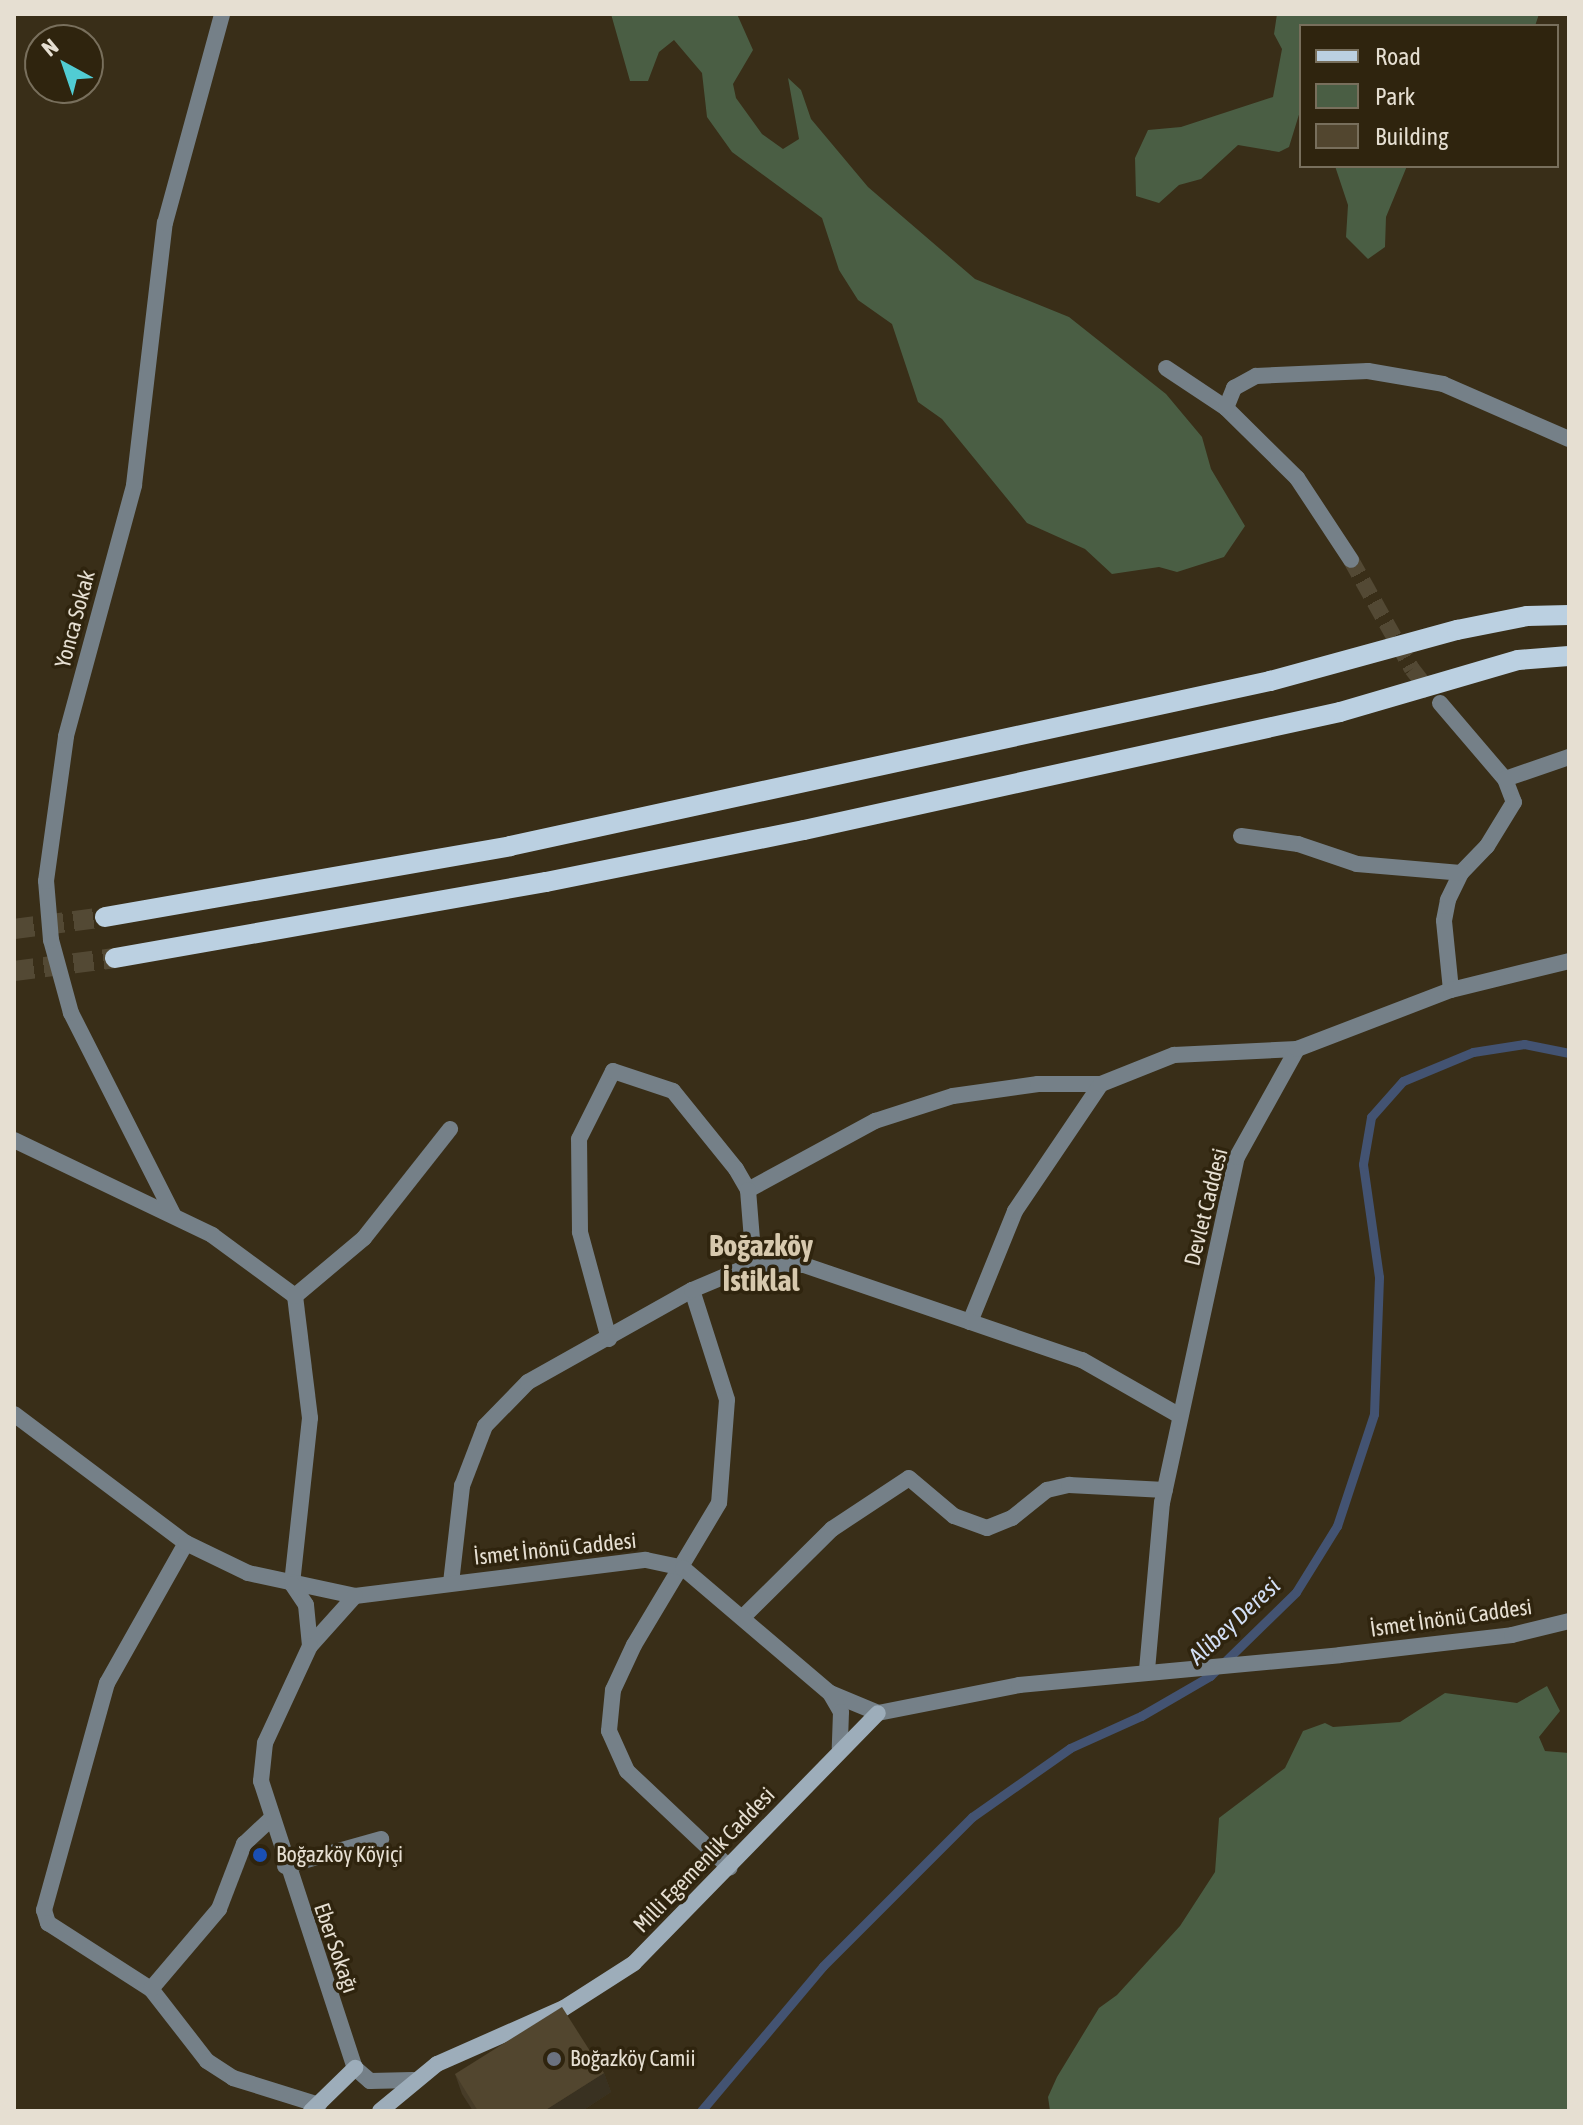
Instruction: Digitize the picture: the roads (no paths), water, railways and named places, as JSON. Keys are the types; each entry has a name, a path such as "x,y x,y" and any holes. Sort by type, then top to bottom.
{"main road":[{"path":"105,917 510,846 1270,681 1457,630 1527,616 1569,615"},
{"path":"115,958 546,882 804,830 1340,712 1518,660 1569,656"},
{"name":"Milli Egemenlik Caddesi","path":"380,2111 413,2080 437,2064 564,2008 634,1963 730,1868 840,1748 878,1713"},
{"path":"315,2108 355,2068"}],"street":[{"name":"Yonca Sokak","path":"174,1216 71,1013 51,940 46,881 66,736 134,485 165,223 222,14"},
{"path":"1166,368 1226,408 1312,495 1351,560"},
{"path":"1226,408 1234,388 1256,376 1368,371 1443,384 1569,439"},
{"path":"1440,703 1505,779 1514,802 1511,811 1461,873 1444,921 1451,990"},
{"path":"1505,779 1569,757"},
{"path":"1241,836 1298,844 1357,864 1461,873"},
{"path":"748,1190 875,1121 953,1096 1038,1084 1101,1084 1174,1055 1297,1049 1451,990 1569,961"},
{"name":"Devlet Caddesi","path":"1147,1670 1165,1490 1237,1157 1297,1049"},
{"path":"609,1339 580,1232 579,1139 613,1071 673,1091 748,1190 754,1264"},
{"path":"970,1322 1015,1211 1101,1084"},
{"path":"295,1296 364,1238 450,1129"},
{"path":"14,1140 212,1235 295,1296 310,1418 292,1584 306,1605 310,1646"},
{"path":"451,1583 462,1486 485,1426 528,1382 692,1290 754,1264 804,1265 1082,1360 1180,1416"},
{"path":"692,1290 727,1400 726,1458 719,1503 618,1679 609,1731 627,1771 730,1868"},
{"name":"İsmet İnönü Caddesi","path":"14,1414 186,1543 248,1573 355,1596 646,1560 683,1568 830,1693 878,1713"},
{"path":"743,1617 832,1529 909,1478 954,1516 987,1528 1012,1518 1047,1490 1069,1485 1165,1490"},
{"path":"186,1543 107,1683 44,1910 48,1923 58,1931 151,1989 207,2061 233,2078 315,2108"},
{"path":"310,1646 355,1596"},
{"name":"İsmet İnönü Caddesi","path":"1147,1670 1340,1655 1512,1635 1569,1621"},
{"name":"Eber Sokağı","path":"310,1646 265,1743 261,1781 285,1866 355,2068"},
{"path":"878,1713 1019,1685 1147,1670"},
{"path":"830,1693 841,1712 840,1748"},
{"path":"151,1989 219,1909 244,1844 270,1820"},
{"path":"285,1866 381,1839"},
{"path":"355,2068 370,2081 413,2080"}],"waterway":[{"name":"Alibey Deresi","path":"701,2111 823,1966 972,1817 1070,1748 1141,1716 1210,1676 1296,1592 1337,1526 1374,1414 1379,1277 1363,1164 1371,1117 1403,1081 1473,1052 1524,1044 1569,1053"}],"tunnel":[{"path":"1351,560 1412,669 1431,693"},
{"path":"14,929 105,917"},
{"path":"14,971 115,958"}],"place":[{"name":"Boğazköy Köyiçi","path":"260,1855"},
{"name":"Boğazköy Camii","path":"554,2059"}],"district":[{"name":"Boğazköy İstiklal","path":"761,1262"}]}
